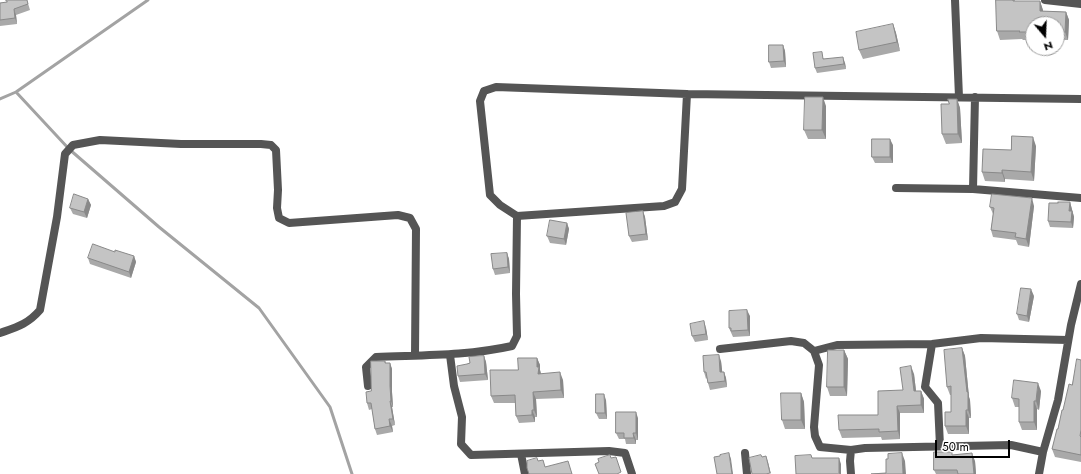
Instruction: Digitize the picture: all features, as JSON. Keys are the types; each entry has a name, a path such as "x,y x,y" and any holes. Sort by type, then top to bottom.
{"street":[{"path":"955,0 959,97"},
{"path":"1044,0 1081,4"},
{"path":"687,94 682,189 675,202 664,206 517,216 500,205 490,195 480,101 484,91 496,87 687,94 1081,99"},
{"path":"972,189 975,97"},
{"path":"0,333 20,326 34,318 40,310 57,217 65,154 73,145 100,140 182,144 261,144 271,145 276,150 278,190 277,208 280,218 289,223 398,215 410,218 416,229 414,355"},
{"path":"896,188 972,189 1081,198"},
{"path":"368,386 366,367 376,357 450,355 512,346 517,336 517,216"},
{"path":"1039,474 1043,452 1058,400 1071,324 1081,284"},
{"path":"814,351 837,345 932,344 981,338 1068,340"},
{"path":"720,349 791,341 804,343 814,351 819,365 814,427 815,436 820,447 852,450 864,448 1011,445 1043,452"},
{"path":"932,344 925,387 938,403 940,446"},
{"path":"450,355 454,386 462,417 461,444 471,455 609,451 624,453 632,474"},
{"path":"852,450 850,461 852,474"},
{"path":"745,453 747,474"},
{"path":"521,454 525,474"}],"building":[{"path":"6,0 27,0 28,4 14,9 15,18 0,20 0,3 7,2"},
{"path":"996,0 1040,1 1040,11 1066,12 1065,32 1065,16 1025,16 1025,32 997,31"},
{"path":"893,24 897,42 859,50 856,32"},
{"path":"769,45 783,45 784,61 769,62"},
{"path":"822,52 823,59 843,57 844,64 815,68 813,53"},
{"path":"805,97 823,97 822,130 804,130"},
{"path":"948,99 957,99 958,134 942,134 941,104 949,104"},
{"path":"1012,136 1033,137 1031,172 1002,170 1002,173 982,172 983,149 1011,150"},
{"path":"872,139 890,139 890,157 872,157"},
{"path":"74,194 88,199 84,212 70,208"},
{"path":"992,194 1032,198 1026,239 1015,237 1016,233 991,230 994,208 990,207"},
{"path":"1070,202 1069,211 1072,211 1071,222 1048,221 1049,203"},
{"path":"643,211 646,234 629,236 626,213"},
{"path":"550,220 567,223 564,239 547,236"},
{"path":"93,244 115,252 115,250 134,256 129,272 88,258"},
{"path":"507,253 508,267 493,269 491,254"},
{"path":"1021,288 1031,289 1027,316 1017,314"},
{"path":"747,310 748,330 731,331 731,328 729,328 729,311"},
{"path":"704,321 706,334 692,336 690,324"},
{"path":"962,348 968,392 966,426 945,426 945,412 951,412 951,386 947,387 944,350"},
{"path":"828,350 844,350 844,387 827,387"},
{"path":"719,355 720,372 724,372 725,381 708,383 706,372 704,372 703,356"},
{"path":"484,356 485,374 458,376 457,366 470,363 469,357"},
{"path":"518,358 537,358 537,367 539,367 538,374 560,372 561,390 533,392 534,410 532,410 532,415 516,416 515,395 491,396 490,370 518,370"},
{"path":"1077,359 1081,360 1081,455 1052,449 1069,384 1072,385"},
{"path":"371,361 385,361 385,363 390,363 390,401 393,419 389,419 390,426 375,429 371,403 367,403 366,392 371,391"},
{"path":"911,366 914,391 921,391 921,405 897,406 898,431 879,432 879,429 839,430 838,415 878,415 878,391 903,390 900,368"},
{"path":"1014,380 1038,383 1036,401 1034,401 1034,422 1019,422 1019,399 1012,398"},
{"path":"781,393 801,393 801,420 782,420"},
{"path":"596,394 604,394 605,413 596,413"},
{"path":"616,412 636,412 636,433 633,433 634,438 624,438 624,433 616,433"},
{"path":"934,452 952,452 952,455 972,453 974,474 958,474 957,470 934,470"},
{"path":"729,453 732,474 717,474 714,457"},
{"path":"902,453 903,474 871,474 886,473 886,459 888,459 888,454"},
{"path":"610,455 611,458 616,457 621,472 617,474 599,474 595,464 599,462 598,459"},
{"path":"761,455 762,457 766,456 770,473 752,474 749,458"},
{"path":"811,455 812,458 839,458 840,474 796,474 795,456"},
{"path":"537,458 538,461 543,460 545,467 568,461 572,474 529,474 527,461"}],"waterway":[{"path":"0,99 16,92 148,0"},
{"path":"16,92 69,149 159,227 259,308 330,407 352,474"}]}
